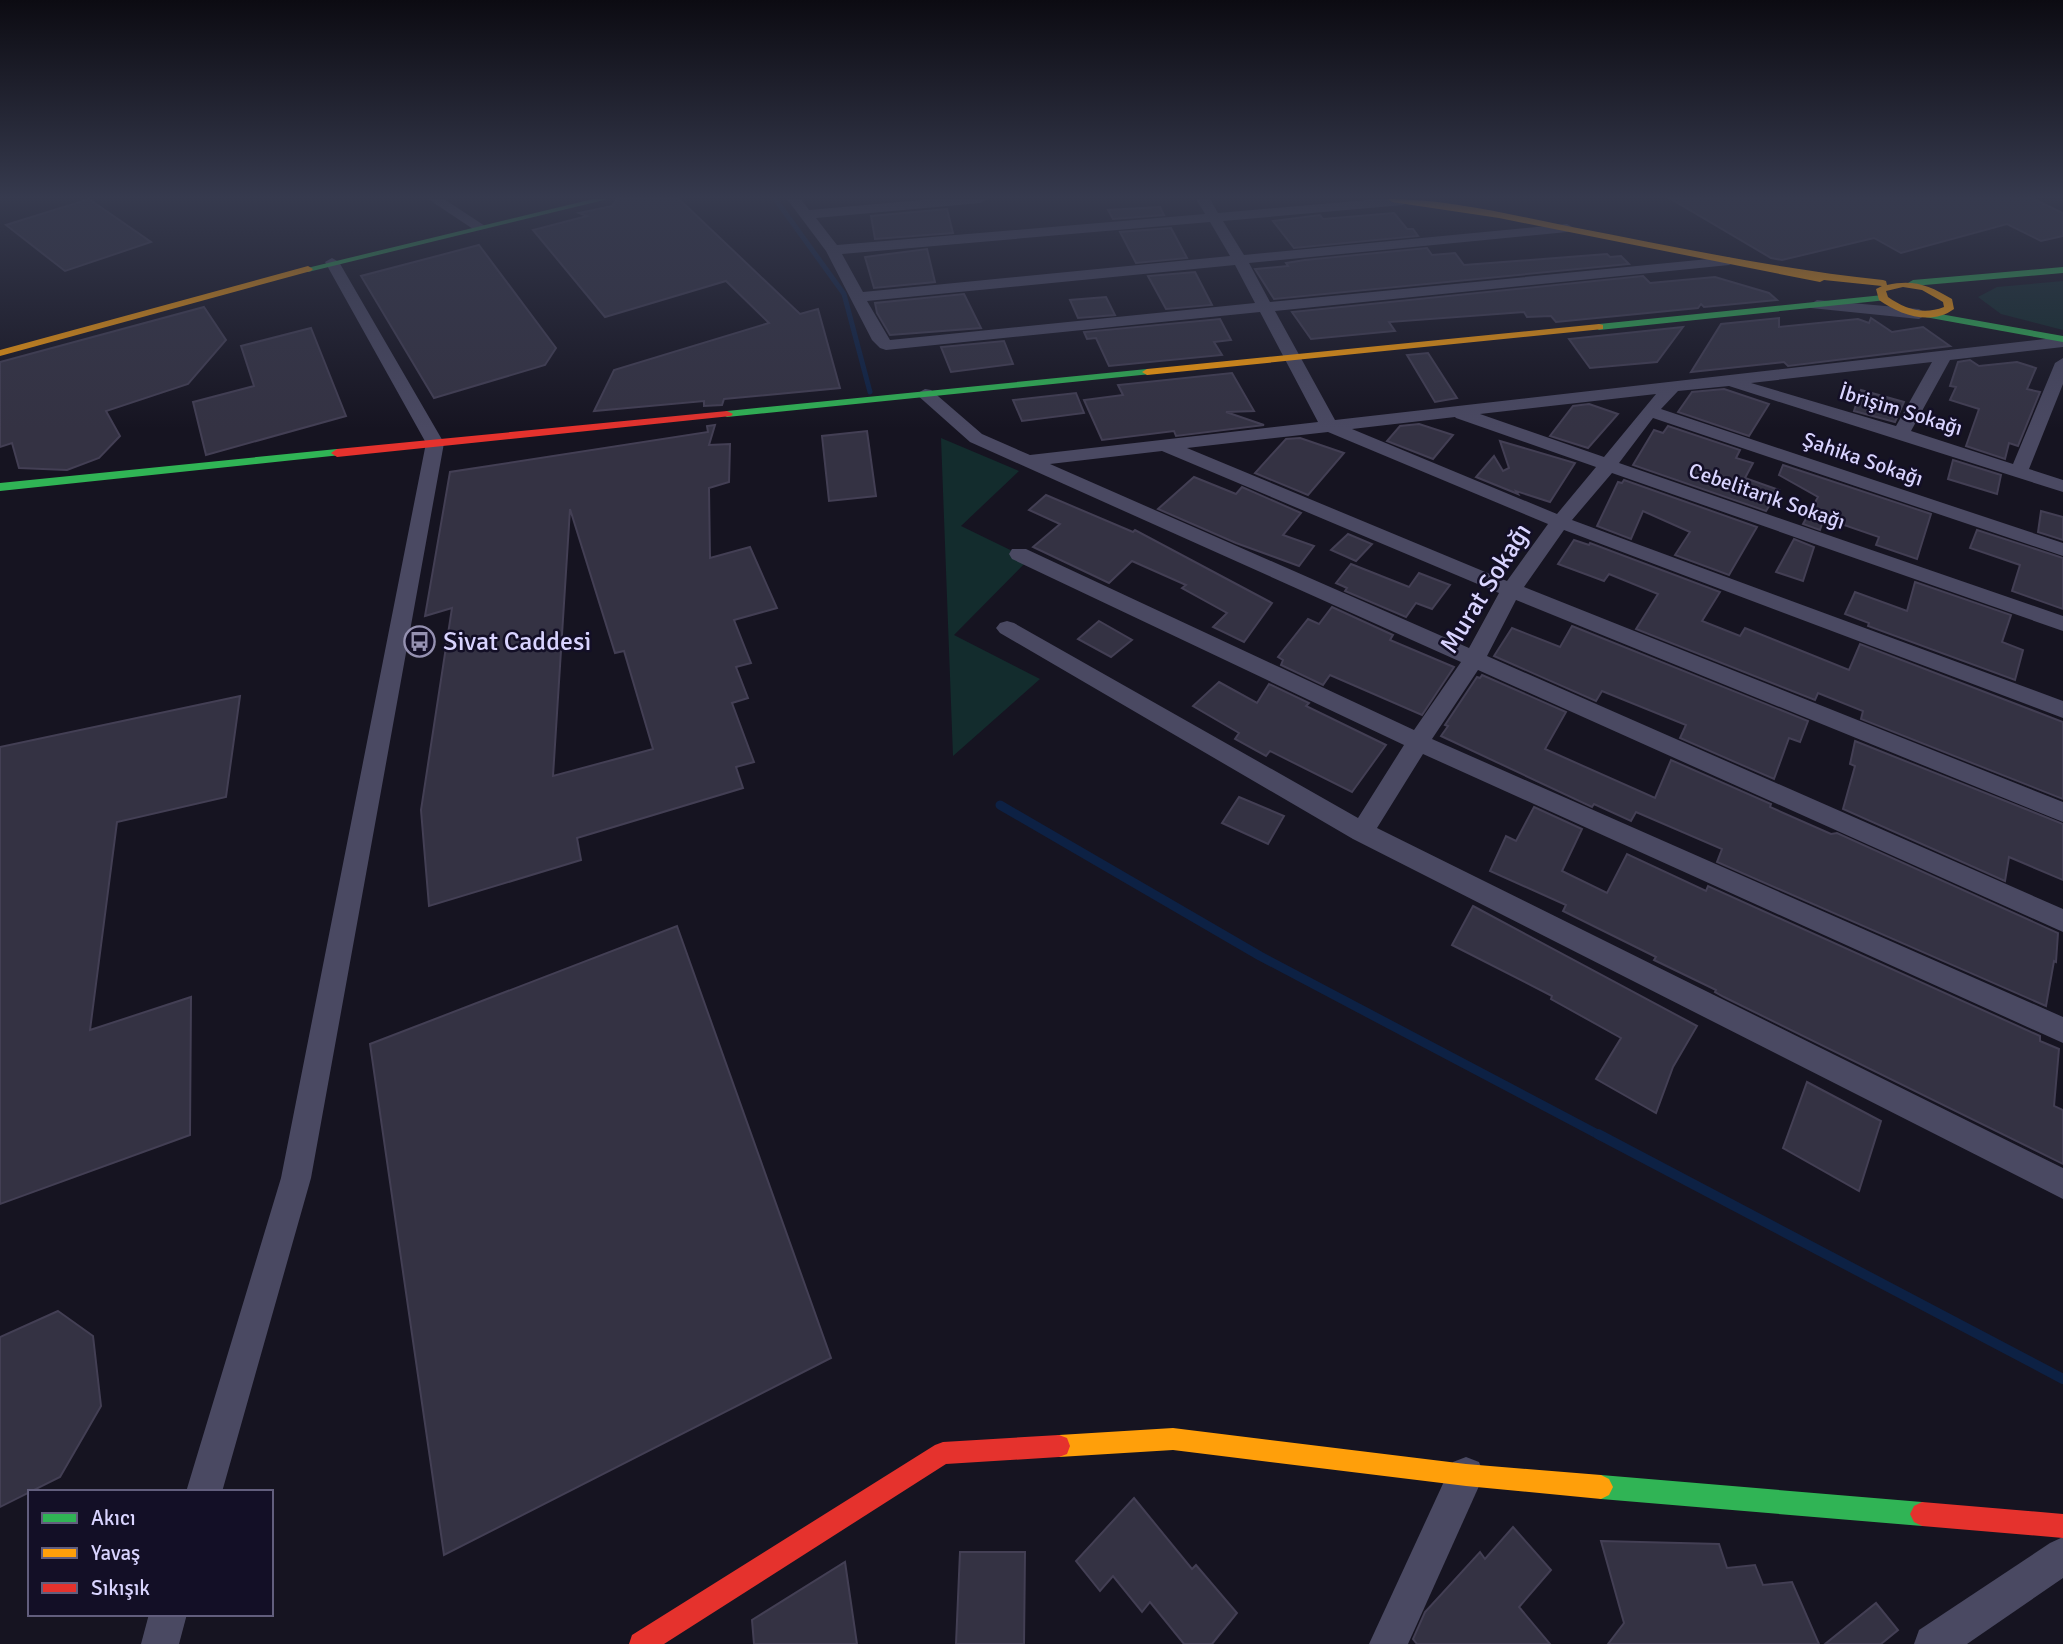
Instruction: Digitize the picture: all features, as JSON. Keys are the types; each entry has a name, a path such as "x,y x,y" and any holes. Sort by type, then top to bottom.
{"street":[{"path":"0,353 278,276"},
{"path":"205,1490 296,1178 435,443 340,276"},
{"path":"847,276 880,340 886,345 1581,276"},
{"path":"858,297 1078,276"},
{"path":"1249,276 1329,426 1560,522 2063,710"},
{"path":"1810,276 1890,290 1924,287 1945,299 2029,331"},
{"path":"0,487 1809,304 1992,276"},
{"path":"1945,299 2000,276"},
{"path":"1890,290 1897,308 2029,331 2063,340"},
{"path":"1809,304 1924,314 1949,309 1945,299"},
{"path":"1028,461 2063,340"},
{"path":"1902,433 1944,355"},
{"path":"2019,472 2063,363"},
{"name":"İbrişim Sokağı","path":"1725,380 1902,433 2063,486"},
{"name":"Murat Sokağı","path":"1362,832 1475,658 1511,590 1560,522 1649,411 1674,386"},
{"path":"925,394 976,438 2063,921"},
{"name":"Cebelitarık Sokağı","path":"1456,411 2063,624"},
{"name":"Şahika Sokağı","path":"1649,411 2063,550"},
{"path":"1164,445 1511,590 2063,812"},
{"path":"1019,554 1418,742 2063,1030"},
{"path":"1007,628 1362,832 2063,1184"},
{"path":"641,1644 943,1452 1173,1439 1466,1475 2063,1526"},
{"path":"1388,1644 1466,1475"},
{"path":"1933,1644 2063,1556"},
{"path":"160,1644 167,1616"}],"green space":[{"path":"2063,281 2063,330 2001,314 1978,297 1997,287"},
{"path":"941,438 1019,471 961,526 1029,559 954,635 1040,679 953,756"}],"building":[{"path":"361,276 502,276 556,348 545,365 434,398"},
{"path":"571,276 760,276 800,314 818,309 840,388 724,399 722,405 704,406 704,401 594,411 614,370 769,323 726,281 605,317"},
{"path":"870,276 933,276 935,282 874,288"},
{"path":"1148,276 1197,276 1212,305 1166,309"},
{"path":"1259,276 1510,276 1274,299"},
{"path":"1643,276 1650,283 1715,277 1769,293 1777,300 1704,307 1701,304 1698,308 1556,322 1551,316 1527,317 1524,312 1389,322 1395,331 1311,339 1292,312"},
{"path":"964,294 981,328 890,335 877,313 875,303"},
{"path":"1106,297 1115,315 1078,318 1070,300"},
{"path":"204,307 226,340 188,384 106,411 120,436 99,458 67,470 19,468 12,443 0,447 0,362"},
{"path":"1779,318 1779,327 1858,319 1869,323 1871,318 1892,332 1923,327 1950,346 1788,366 1784,362 1691,372 1721,324"},
{"path":"1220,319 1231,340 1214,342 1222,355 1109,366 1096,338 1087,339 1084,332"},
{"path":"1683,327 1657,362 1590,368 1569,339"},
{"path":"311,328 346,416 206,455 193,402 254,386 241,346"},
{"path":"1004,341 1013,364 951,372 941,347"},
{"path":"1428,353 1457,398 1435,402 1407,355"},
{"path":"1970,360 1979,366 2017,362 2036,368 2027,389 2040,392 2018,446 2009,443 2005,459 1966,446 1979,409 1950,400 1956,387 1950,386 1958,362"},
{"path":"1232,373 1254,411 1226,412 1264,425 1176,436 1174,431 1102,440 1084,400 1123,395 1118,385"},
{"path":"1724,389 1769,404 1749,436 1678,412 1692,392"},
{"path":"1861,390 1904,402 1895,422 1854,411"},
{"path":"1076,393 1084,413 1022,421 1013,400"},
{"path":"1589,404 1618,414 1588,448 1550,436 1573,406"},
{"path":"1419,424 1453,435 1433,459 1387,441 1400,426"},
{"path":"715,425 709,445 730,444 729,482 709,488 710,558 750,547 777,608 734,620 751,663 736,667 748,698 732,703 754,762 736,767 743,788 577,838 581,860 429,906 421,810 452,608 425,616 450,472 708,432 707,426","holes":["570,509 615,653 624,651 653,749 553,776"]},
{"path":"1668,426 1740,450 1736,458 1753,463 1745,478 1779,490 1766,511 1633,465 1654,430 1663,433"},
{"path":"867,431 876,496 829,501 822,436"},
{"path":"1300,438 1344,453 1308,495 1255,473 1286,439"},
{"path":"1500,441 1575,463 1550,502 1516,491 1518,494 1476,477 1494,456 1503,471 1509,468"},
{"path":"1953,460 2001,475 1997,494 1948,479"},
{"path":"1783,465 1931,514 1917,559 1876,545 1879,537 1824,518 1820,530 1803,524 1818,497 1779,475"},
{"path":"1194,477 1236,494 1242,487 1301,513 1283,535 1314,546 1299,566 1236,543 1158,509"},
{"path":"1624,480 1757,527 1729,575 1675,555 1690,532 1643,511 1631,539 1597,526 1618,482 1622,483"},
{"path":"1046,495 1133,532 1135,530 1272,603 1244,642 1213,627 1227,613 1182,588 1186,585 1132,561 1109,583 1033,547 1060,524 1029,510"},
{"path":"2041,511 2063,517 2063,540 2038,532"},
{"path":"1977,530 2063,558 2063,609 2012,591 2020,565 1970,548"},
{"path":"1348,534 1372,544 1356,561 1331,550"},
{"path":"1794,539 1814,547 1803,581 1776,572"},
{"path":"1574,540 1589,545 1590,543 1720,592 1702,621 1740,636 1745,628 1849,670 1860,644 2063,722 2063,799 1861,719 1863,711 1818,693 1815,700 1636,629 1658,594 1609,574 1604,581 1558,564"},
{"path":"1351,564 1409,587 1419,573 1450,585 1432,609 1416,603 1406,617 1345,591 1347,588 1336,583"},
{"path":"1915,582 2011,615 2002,642 2023,650 2015,680 1868,626 1869,623 1845,614 1855,592 1907,611"},
{"path":"1332,607 1393,635 1390,640 1454,667 1422,715 1330,675 1323,685 1281,665 1283,660 1278,657 1308,619 1319,624"},
{"path":"1099,621 1132,640 1111,657 1078,639"},
{"path":"1572,626 1808,721 1800,742 1789,738 1774,779 1680,738 1686,725 1602,691 1596,701 1494,656 1512,628 1560,647"},
{"path":"1482,675 1566,712 1545,749 1655,798 1671,760 1771,804 1770,807 1831,834 1837,833 2058,933 2056,962 2054,961 2046,1006 1717,862 1722,849 1636,812 1631,821 1594,804 1592,807 1441,736 1448,726 1445,725 1477,677"},
{"path":"1219,682 1257,703 1269,684 1309,703 1306,706 1386,745 1352,792 1270,751 1266,756 1235,739 1239,733 1193,706"},
{"path":"240,696 226,797 117,822 90,1030 191,997 190,1135 0,1204 0,747"},
{"path":"1855,741 2063,824 2063,880 2009,857 2005,881 1843,809 1855,766 1850,764"},
{"path":"1239,797 1284,816 1268,844 1222,823"},
{"path":"1534,807 1582,829 1562,871 1607,893 1627,854 1706,891 1708,886 2040,1036 2040,1041 2059,1049 2054,1106 2063,1110 2063,1164 1724,997 1715,992 1716,990 1654,960 1656,957 1563,911 1566,905 1490,871 1506,836 1516,841"},
{"path":"1473,906 1697,1026 1673,1067 1656,1113 1596,1079 1621,1038 1551,999 1552,996 1452,945"},
{"path":"677,926 831,1358 444,1555 370,1044"},
{"path":"1807,1082 1881,1121 1859,1191 1783,1148"},
{"path":"58,1311 93,1336 101,1406 60,1477 34,1490 28,1490 28,1493 0,1507 0,1337"},
{"path":"1134,1498 1192,1569 1196,1565 1237,1613 1212,1644 1184,1644 1150,1602 1142,1612 1113,1576 1100,1591 1076,1561"},
{"path":"1513,1527 1551,1570 1519,1607 1550,1644 1417,1644 1413,1639 1425,1612 1480,1552 1485,1559"},
{"path":"1601,1541 1719,1544 1727,1568 1755,1565 1763,1585 1792,1582 1819,1644 1608,1644 1624,1623"},
{"path":"960,1552 1025,1552 1024,1644 956,1644"},
{"path":"845,1562 857,1644 754,1644 752,1620"},
{"path":"1876,1603 1898,1630 1881,1644 1825,1644"}],"waterway":[{"path":"831,276 844,294 870,392"},
{"path":"1000,805 1260,956 1601,1136"},
{"path":"1598,1134 2063,1379"}],"traffic: fast":[{"path":"1913,283 1997,276"},
{"path":"1599,327 1883,298"},
{"path":"1929,315 2063,339"},
{"path":"727,414 1147,372"},
{"path":"0,487 337,453"},
{"path":"1601,1487 1922,1514"}],"traffic: slow":[{"path":"0,353 283,276"},
{"path":"1807,276 1820,279"},
{"path":"1816,276 1883,283"},
{"path":"1903,284 1925,287 1948,301 1949,309 1932,314 1914,313 1898,308 1883,298 1881,289 1903,284"},
{"path":"1147,372 1599,327"},
{"path":"1059,1446 1173,1439 1466,1475 1601,1487"}],"traffic: jam":[{"path":"337,453 727,414"},
{"path":"641,1644 943,1453 1059,1446"},
{"path":"1922,1514 2063,1526"}],"place":[{"name":"Sivat Caddesi","path":"420,641"}]}
